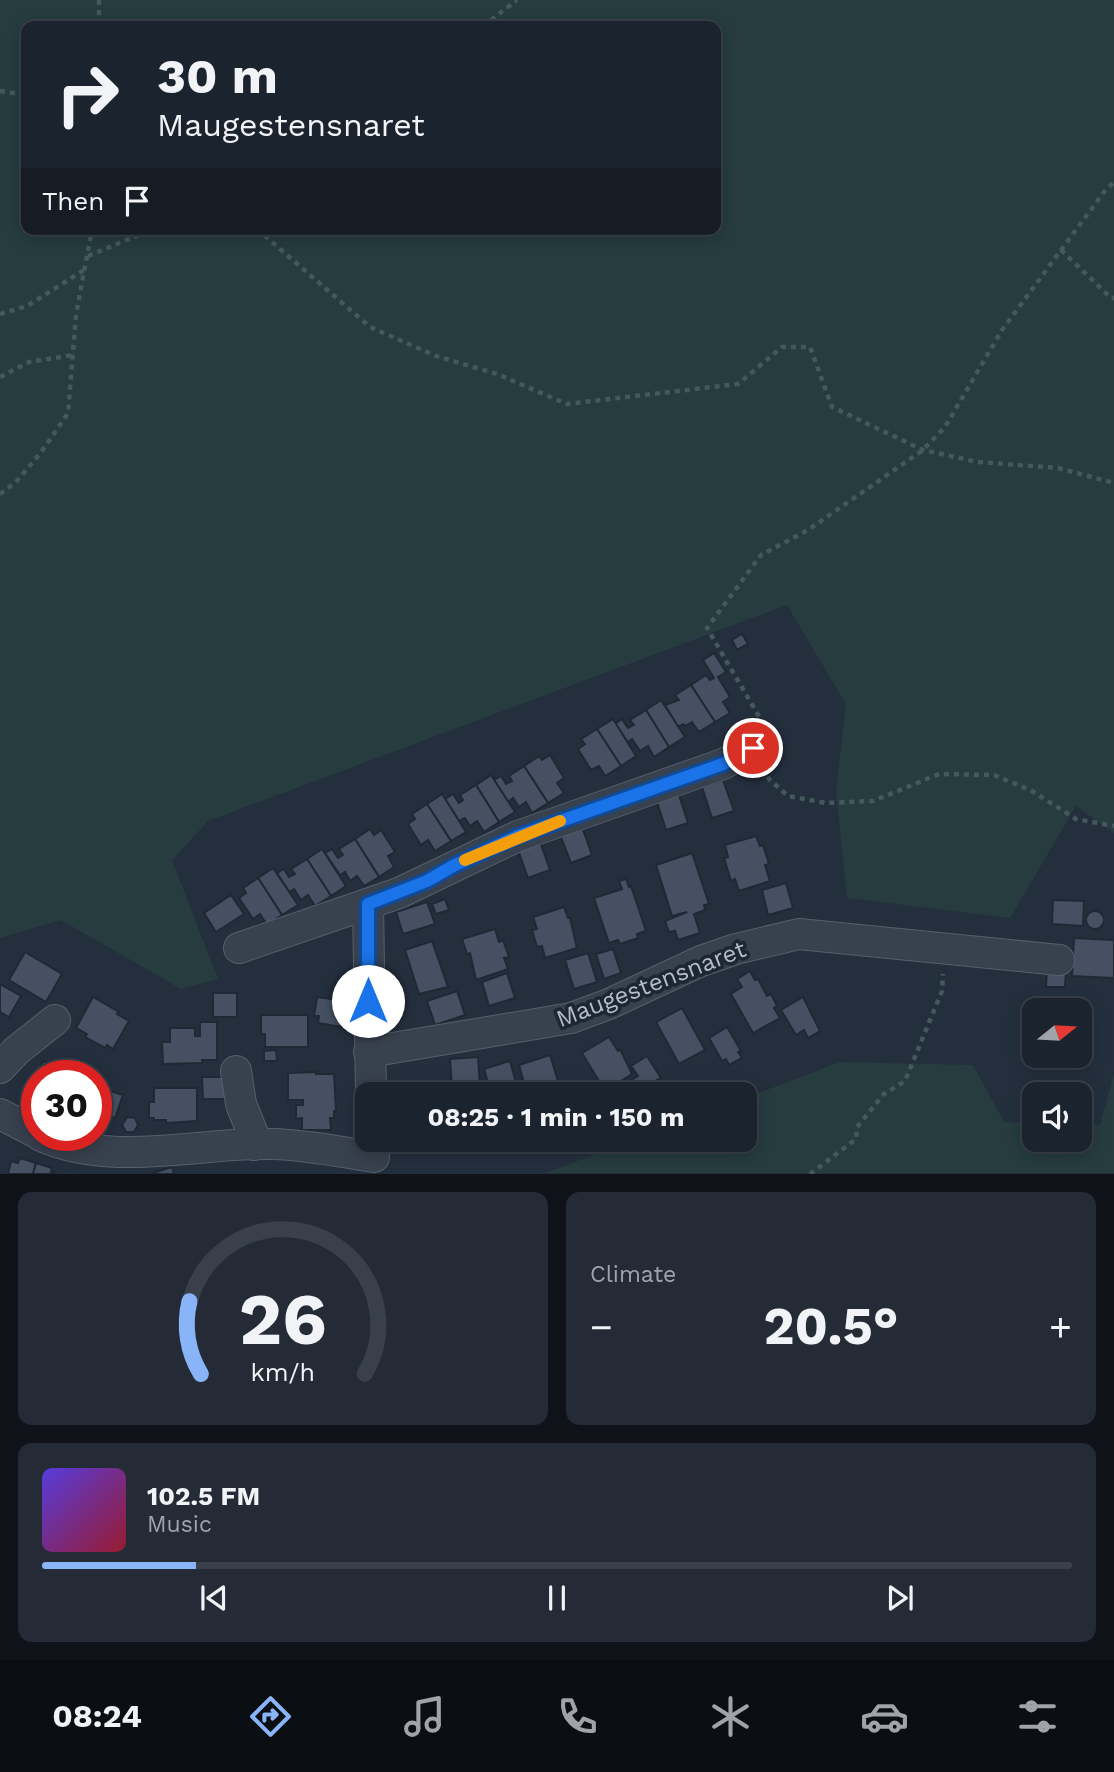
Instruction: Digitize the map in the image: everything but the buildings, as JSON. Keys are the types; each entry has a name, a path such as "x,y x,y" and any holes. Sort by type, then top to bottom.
{"street":[{"path":"239,948 368,904 427,881 518,836 723,764 753,748"},
{"path":"368,904 370,1082"},
{"name":"Maugestensnaret","path":"369,1052 571,1018 736,948 799,934 1059,960"},
{"path":"0,1068 16,1051 55,1020"},
{"path":"236,1072 241,1104 253,1134 254,1145"},
{"path":"0,1114 21,1125"},
{"path":"79,1151 104,1162 178,1151 272,1143 374,1157"}],"path":[{"path":"99,0 99,21"},
{"path":"490,21 517,0"},
{"path":"0,91 21,94"},
{"path":"1114,183 1002,330 946,427 923,450 808,530 761,555 707,628 764,723 765,734 762,741 753,748 769,779 788,796 826,803 873,801 939,774 994,775 1032,791 1076,819 1114,825"},
{"path":"0,494 16,482 42,451 68,413 76,315 91,235"},
{"path":"87,256 138,235"},
{"path":"264,235 370,327 436,356 497,374 567,404 738,384 782,347 810,347 832,407 923,450 978,462 1058,468 1114,483"},
{"path":"1061,250 1114,298"},
{"path":"0,314 27,306 84,270"},
{"path":"0,377 29,362 73,355"},
{"path":"810,1174 856,1139 857,1128 884,1094 905,1081 942,991 944,949"}],"green space":[{"path":"0,0 1114,0 1114,833 1076,806 1010,918 847,898 836,791 846,704 787,605 208,821 172,860 218,979 181,989 61,920 0,938"},
{"path":"840,1062 973,1065 1004,1122 1022,1123 1022,1152 1092,1152 1092,1125 1100,1125 1114,1074 1114,1173 545,1173 601,1152 757,1152 757,1094"}],"slow traffic":[{"path":"465,860 560,821"}],"route":[{"path":"368,1001 368,904 427,881 518,836 723,764 753,748"}]}
